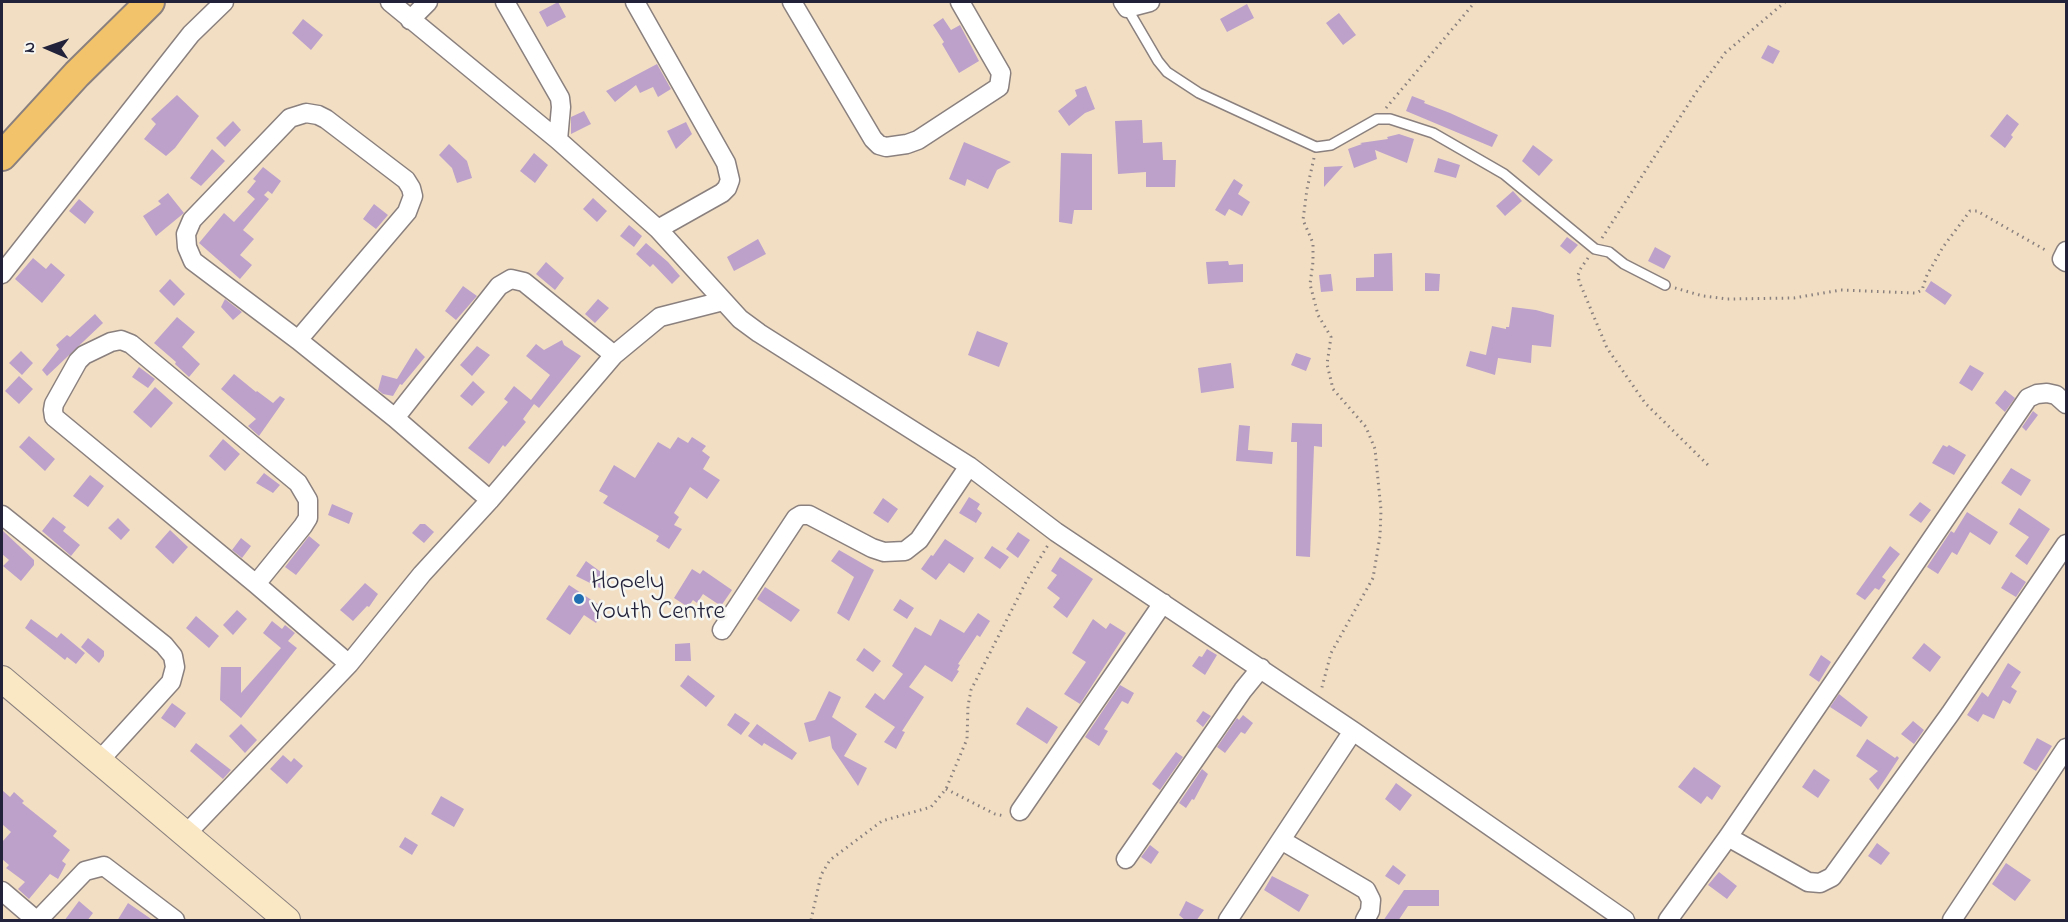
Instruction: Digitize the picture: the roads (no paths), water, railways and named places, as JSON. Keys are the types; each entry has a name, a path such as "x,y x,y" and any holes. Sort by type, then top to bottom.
{"main road":[{"path":"2,156 77,74 150,2"},
{"path":"2,679 287,921"}],"street":[{"path":"2,274 191,34 224,2"},
{"path":"390,2 558,140 658,229 740,319 969,466 1056,532 1261,668 1625,921"},
{"path":"410,20 428,2"},
{"path":"505,2 560,98 558,140"},
{"path":"635,2 726,163 730,180 722,193 658,229"},
{"path":"792,2 873,139 879,145 886,147 918,140 999,87 1001,73 960,2"},
{"path":"1125,5 1150,2"},
{"path":"298,340 408,212 413,196 405,180 326,119 306,113 290,118 192,220 186,234 187,247 193,261 298,340 395,418 490,500"},
{"path":"395,418 499,286 511,279 524,282 614,355"},
{"path":"186,834 349,664 422,574 490,500 614,355 660,317 723,301"},
{"path":"256,584 308,518 308,500 298,483 131,344 121,340 111,342 84,355 78,361 54,404 52,410 54,417 349,664"},
{"path":"1668,921 2028,398 2047,393 2056,395 2067,404"},
{"path":"722,630 796,518 809,515 884,552 905,551 919,540 969,466"},
{"path":"2,515 164,645 173,656 175,667 171,682 99,761"},
{"path":"1728,837 1808,882 1820,883 1832,877 1950,714 2067,544"},
{"path":"1020,811 1163,603"},
{"path":"1126,859 1236,700 1261,668"},
{"path":"1228,921 1353,731"},
{"path":"1952,921 2067,748"},
{"path":"1281,840 1366,890 1371,900 1370,911 1365,921"},
{"path":"2,891 37,921 85,871 104,866 175,921"}],"lane":[{"path":"1125,5 1167,72 1199,93 1316,147 1331,145 1377,119 1390,119 1420,128 1504,174 1595,249 1610,252 1624,264 1665,285"}],"place":[{"name":"Hopely Youth Centre","path":"579,599"}]}
